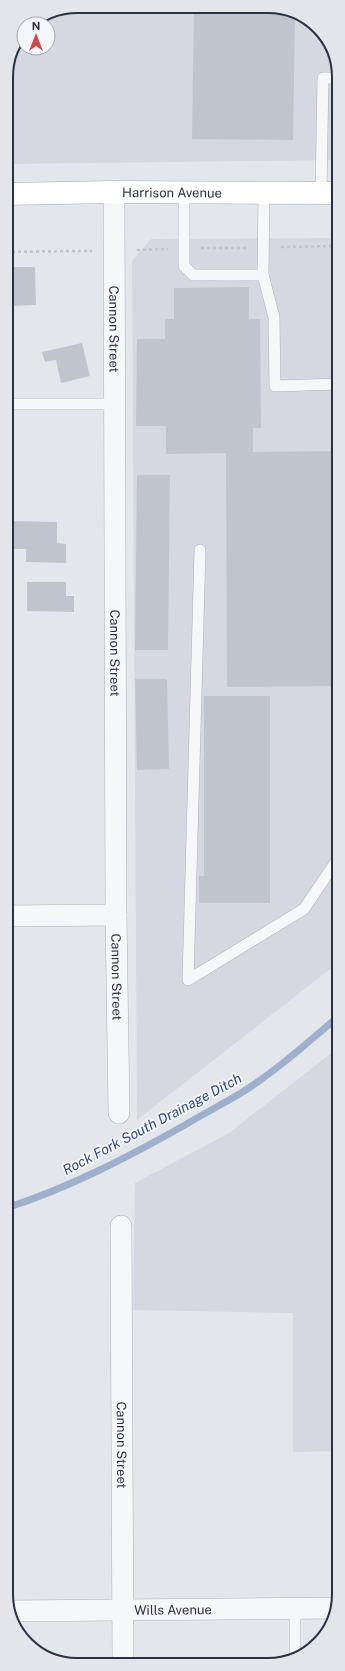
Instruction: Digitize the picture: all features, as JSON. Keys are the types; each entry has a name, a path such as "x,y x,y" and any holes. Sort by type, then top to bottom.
{"main road":[{"name":"Harrison Avenue","path":"13,194 114,192 330,193"}],"street":[{"name":"Cannon Street","path":"114,192 116,915 119,1113"},
{"path":"13,916 116,915"},
{"name":"Cannon Street","path":"121,1226 123,1658"},
{"name":"Wills Avenue","path":"15,1612 330,1608"}],"lane":[{"path":"330,193 323,78 332,78"},
{"path":"184,192 184,266 193,274 263,274"},
{"path":"264,192 263,274 274,317 275,386 332,384"},
{"path":"13,404 115,404"},
{"path":"200,550 188,980 304,909 332,867"},
{"path":"295,1609 295,1652"}],"shaded area":[{"path":"268,13 289,16 307,26 319,38 330,60 332,77 332,160 13,164 13,73 17,56 56,56 56,16 68,14"},
{"path":"332,238 332,967 137,1120 132,261 151,239"},
{"path":"332,1052 332,1451 293,1452 293,1313 133,1310 135,1183 229,1133"}],"building":[{"path":"194,13 268,13 281,14 295,19 293,140 192,139"},
{"path":"13,267 35,267 36,305 13,306"},
{"path":"249,287 249,319 260,319 261,428 253,428 253,452 332,451 332,686 227,687 226,453 166,454 166,426 136,426 137,339 165,339 165,319 174,319 174,288"},
{"path":"82,343 90,376 61,383 56,360 45,362 42,352"},
{"path":"137,475 170,475 168,650 135,650"},
{"path":"13,521 57,522 57,543 66,544 66,563 26,562 26,549 13,549"},
{"path":"27,582 66,582 66,596 74,596 74,612 27,611"},
{"path":"135,679 167,679 169,769 137,770"},
{"path":"204,696 270,696 270,903 199,903 199,876 204,876"}],"waterway":[{"name":"Rock Fork South Drainage Ditch","path":"13,1206 53,1191 98,1171 164,1137 234,1097 254,1085 279,1066 332,1022"}]}
